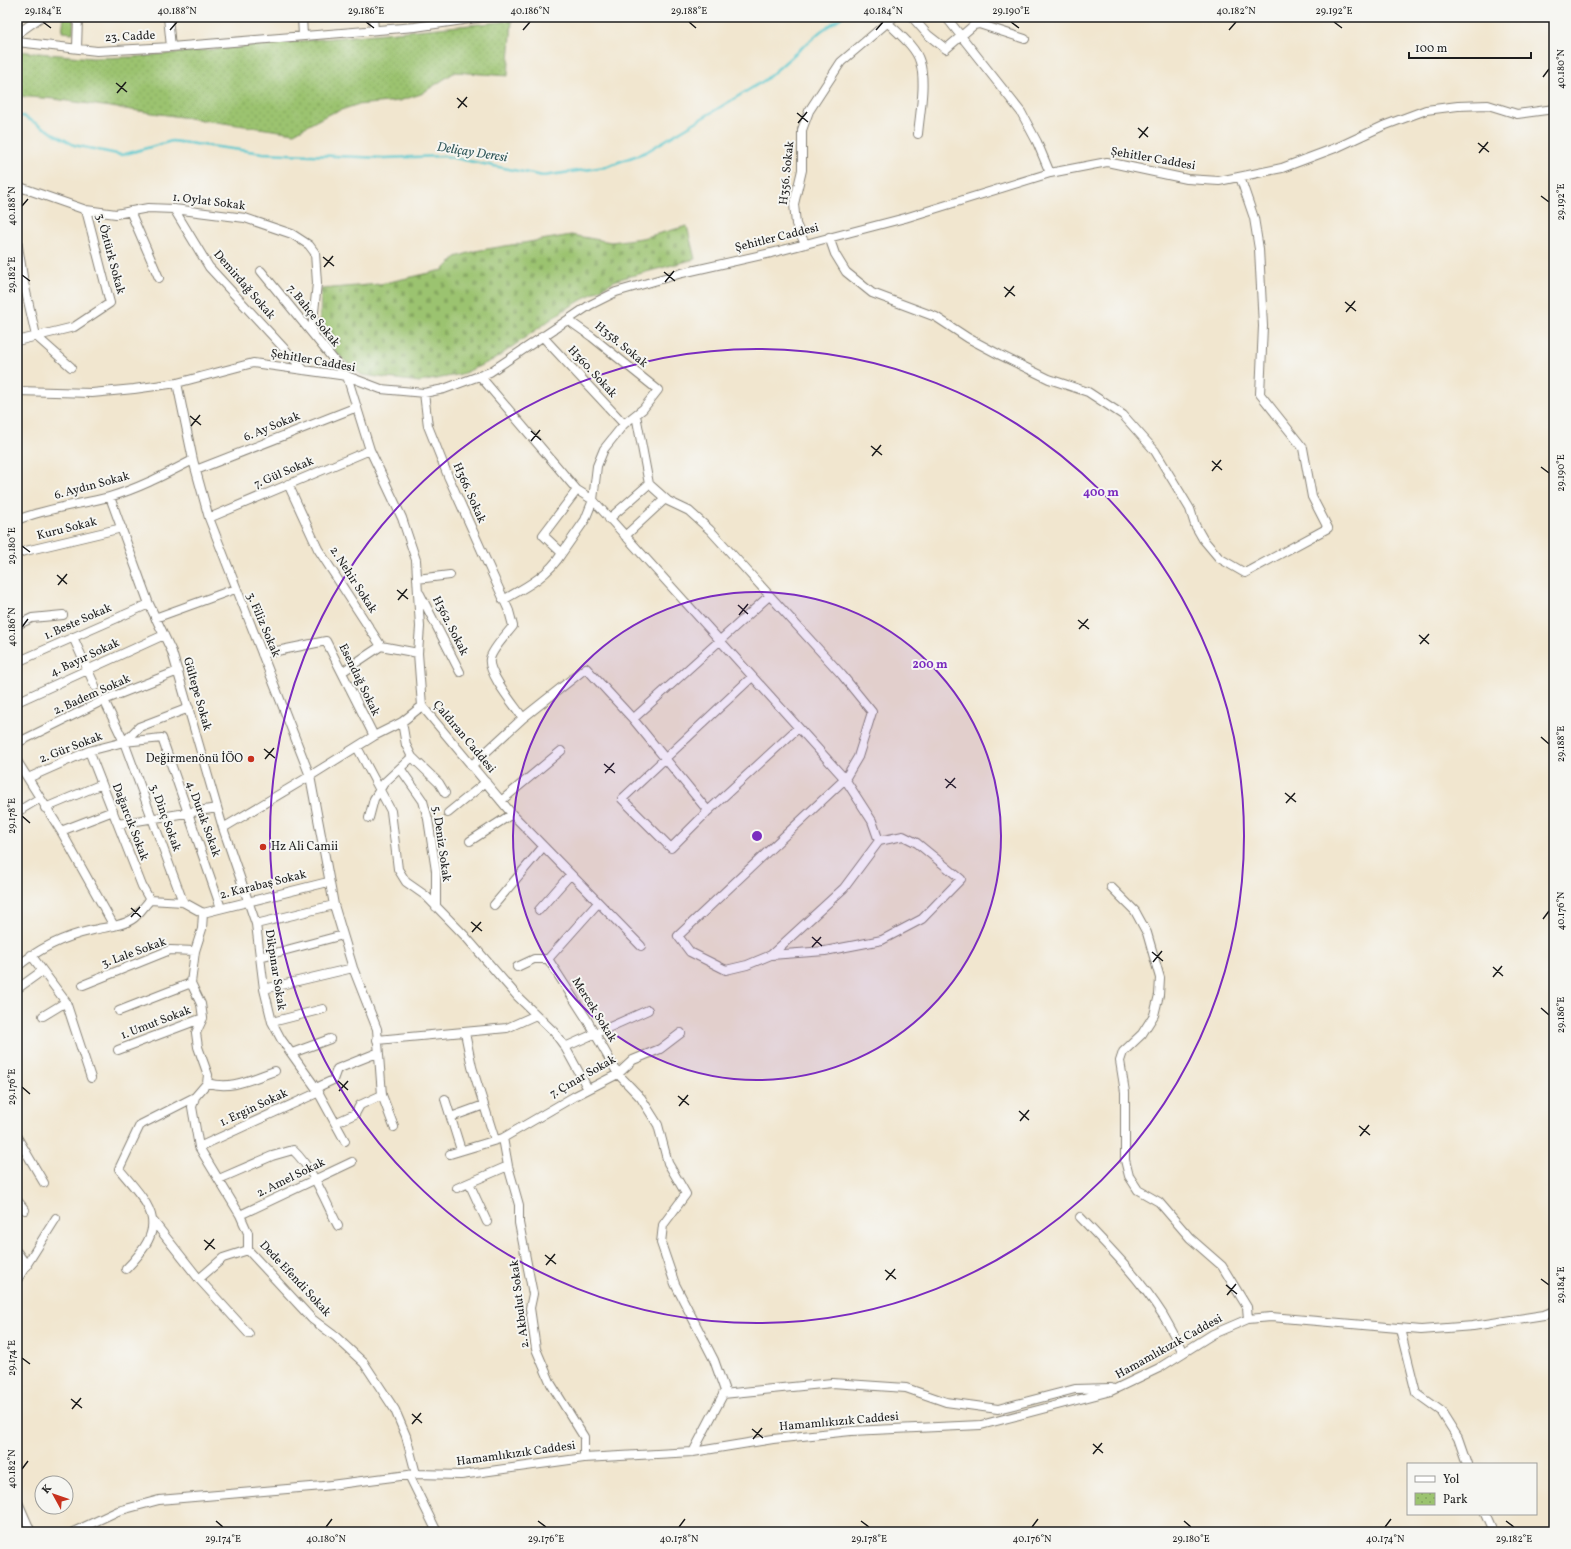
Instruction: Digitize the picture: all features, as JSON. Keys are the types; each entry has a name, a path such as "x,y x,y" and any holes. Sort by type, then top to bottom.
{"street":[{"path":"17,34 41,17"},
{"path":"77,48 78,17"},
{"path":"168,17 171,47"},
{"path":"302,17 303,36"},
{"path":"373,17 374,30"},
{"name":"23. Cadde","path":"17,42 97,51 171,47 374,30 455,19 484,17"},
{"path":"912,17 924,32 946,49 969,28 979,24 1025,39"},
{"path":"946,17 1021,112 1050,173"},
{"path":"890,19 920,62 922,94 918,134"},
{"name":"H356. Sokak","path":"805,244 796,224 794,204 802,170 802,130 809,110 841,62 890,19"},
{"name":"Şehitler Caddesi","path":"17,392 92,393 177,383 253,363 347,376 381,389 424,393 444,389 490,372 590,305 616,292 682,273 771,253 905,218 1050,173 1107,162 1187,179 1219,181 1282,168 1338,147 1383,126 1426,110 1458,106 1488,105 1517,114 1554,109"},
{"path":"829,237 835,254 846,272 872,292 936,317 968,338 1000,355 1049,379 1088,392 1123,415 1155,451 1190,509 1195,525 1203,539 1219,558 1245,573 1328,528 1312,497 1303,448 1260,394 1263,326 1259,250 1254,218 1240,177"},
{"name":"1. Oylat Sokak","path":"17,186 86,210 116,214 148,208 174,209 246,218 292,234 309,245 315,253 317,267 312,332"},
{"name":"Demirdağ Sokak","path":"174,209 209,267 304,370"},
{"name":"3. Öztürk Sokak","path":"36,336 74,327 110,303 86,210"},
{"path":"130,211 159,278"},
{"path":"17,240 24,283 36,336 71,367"},
{"name":"7. Bahçe Sokak","path":"261,271 347,376"},
{"name":"H358. Sokak","path":"568,320 592,337 658,390 643,409 636,415"},
{"path":"17,341 36,336"},
{"name":"H360. Sokak","path":"542,336 624,424"},
{"name":"Çaldıran Caddesi","path":"347,376 370,450 402,518 416,560 420,626 418,653 422,706 471,766 543,848 641,946"},
{"path":"480,376 577,490 592,500 845,780 872,821 879,841"},
{"name":"3. Filiz Sokak","path":"177,383 193,460 209,518 235,589 310,776 328,882 363,998 374,1019 382,1095 394,1127"},
{"name":"H366. Sokak","path":"424,393 428,426 448,476 509,611 513,626 501,640 490,659 492,672 523,718"},
{"name":"6. Ay Sokak","path":"196,470 357,407"},
{"path":"503,600 545,575 555,565 585,520 592,500 597,466 604,450 624,424 636,415 649,484 665,499 689,511 710,530 842,675 872,712 858,757 845,780 678,936 690,952 726,970 747,965 771,955 825,951 882,940 922,919 961,879 917,843 903,836 879,841 844,888 771,955"},
{"name":"7. Gül Sokak","path":"209,518 370,450"},
{"name":"6. Aydın Sokak","path":"17,520 36,513 110,497 144,484 193,460"},
{"name":"2. Nehir Sokak","path":"288,484 318,549 381,646"},
{"path":"609,519 649,484"},
{"path":"562,553 543,535 577,490"},
{"name":"Gültepe Sokak","path":"110,497 149,604 172,652 223,828 248,902"},
{"path":"625,536 665,499"},
{"name":"Kuru Sokak","path":"17,554 122,528"},
{"path":"417,579 450,575"},
{"path":"155,618 235,589"},
{"name":"H362. Sokak","path":"418,589 460,672"},
{"path":"633,719 769,596"},
{"name":"1. Beste Sokak","path":"17,662 149,604"},
{"path":"17,625 32,618 63,615"},
{"name":"4. Bayır Sokak","path":"17,702 164,635"},
{"path":"73,637 95,686"},
{"name":"Esendağ Sokak","path":"262,654 326,641 374,736 402,722 422,706"},
{"path":"342,672 381,646 418,653"},
{"path":"471,766 523,718 586,668 633,719 708,811"},
{"name":"2. Badem Sokak","path":"17,743 104,700 178,671"},
{"path":"752,677 622,799 671,848 708,811 798,728"},
{"name":"3. Dinç Sokak","path":"104,700 124,742 183,902"},
{"path":"124,742 139,727 189,708"},
{"path":"402,722 406,745 412,758 439,783 445,793"},
{"path":"223,828 374,736"},
{"name":"2. Gür Sokak","path":"28,778 90,751 124,742 162,738"},
{"name":"4. Durak Sokak","path":"162,738 187,814 221,908"},
{"path":"357,747 381,789 390,810 398,869 406,882 436,907 536,1015 554,1032 565,1047 588,1089"},
{"name":"Dağarcık Sokak","path":"90,751 142,886 150,900"},
{"path":"501,801 561,751"},
{"path":"369,818 374,799 384,783 412,758"},
{"path":"17,761 45,808 61,831 114,926"},
{"name":"5. Deniz Sokak","path":"400,768 423,801 428,819 436,871 436,907"},
{"path":"448,813 486,782"},
{"path":"45,808 102,784"},
{"path":"17,812 40,798"},
{"path":"118,824 152,820 217,808"},
{"path":"61,831 113,811"},
{"path":"470,841 512,814"},
{"path":"494,906 543,848"},
{"path":"539,910 570,875"},
{"name":"2. Karabaş Sokak","path":"203,913 328,882"},
{"path":"1111,887 1135,911 1147,933 1160,978 1159,995 1154,1014 1142,1034 1124,1052 1120,1061 1125,1092 1125,1160 1129,1176 1138,1190 1159,1202 1190,1238 1222,1266 1247,1307 1248,1319"},
{"path":"17,967 31,955 59,942 92,930 114,926 134,919 150,900 183,902 203,913 202,929 195,951 191,983 201,1004 203,1018 196,1033 198,1047 208,1074 207,1083 195,1097 140,1125 119,1169 140,1194 154,1222 199,1279 249,1334"},
{"name":"Dikpınar Sokak","path":"248,902 256,924 264,989 272,1022 281,1039 318,1090 345,1141"},
{"path":"517,967 534,958 548,959 598,903"},
{"path":"256,924 334,905"},
{"path":"260,957 343,935"},
{"name":"3. Lale Sokak","path":"83,985 170,950 195,951"},
{"path":"31,955 66,1002 92,1078"},
{"name":"Mercek Sokak","path":"548,959 618,1074 641,1098 658,1125 668,1163 686,1194 663,1225 661,1242 675,1284 714,1360 725,1391 723,1394"},
{"path":"264,989 353,968"},
{"path":"17,989 42,971"},
{"path":"119,1011 191,983"},
{"path":"43,1016 66,1002"},
{"path":"272,1022 323,1009"},
{"path":"565,1047 648,1010"},
{"path":"377,1040 507,1028 536,1015"},
{"name":"1. Umut Sokak","path":"118,1050 203,1018"},
{"path":"465,1033 472,1067 495,1140"},
{"name":"7. Çınar Sokak","path":"450,1154 504,1138 588,1089 618,1074 633,1060 660,1049 681,1033"},
{"path":"292,1053 330,1039"},
{"name":"1. Ergin Sokak","path":"199,1147 318,1090 334,1080 337,1069 377,1053"},
{"path":"207,1083 222,1087 234,1085 275,1071"},
{"path":"335,1122 355,1114 360,1105 382,1095"},
{"name":"Dede Efendi Sokak","path":"195,1097 192,1107 199,1147 240,1215 248,1233 248,1250 312,1319 336,1337 364,1364 395,1410 406,1436 412,1474 437,1532"},
{"path":"445,1099 461,1150"},
{"path":"450,1117 484,1105"},
{"path":"17,1137 44,1183"},
{"name":"2. Akbulut Sokak","path":"504,1138 508,1166 519,1205 519,1223 533,1294 530,1308 536,1349 551,1384 584,1437 584,1458"},
{"path":"219,1179 272,1156 293,1150 301,1158 338,1226"},
{"name":"2. Amel Sokak","path":"240,1215 352,1162"},
{"path":"457,1188 508,1166"},
{"path":"470,1183 487,1222"},
{"path":"17,1200 25,1210"},
{"path":"1080,1217 1115,1253 1144,1288 1163,1316 1183,1353"},
{"path":"17,1280 56,1218"},
{"path":"126,1269 143,1252 154,1222"},
{"path":"199,1279 223,1258 248,1250"},
{"path":"17,1252 26,1266"},
{"name":"Hamamlıkızık Caddesi","path":"72,1532 118,1511 159,1500 323,1486 412,1474 461,1475 584,1458 693,1452 773,1439 851,1431 981,1425 1045,1410 1119,1387 1158,1368 1213,1334 1248,1319 1271,1317 1422,1330 1544,1315 1554,1311"},
{"path":"1400,1329 1416,1394 1441,1411 1458,1438 1467,1463"},
{"path":"693,1452 723,1394 832,1383 906,1388 946,1402 998,1409 1075,1390 1119,1387"},
{"path":"17,1500 31,1532"},
{"path":"1485,1515 1493,1532"}],"green space":[{"path":"64,17 74,17 73,33 62,32"},
{"path":"512,21 508,76 455,72 421,94 399,101 356,105 329,114 294,133 54,99 17,96 17,51 92,58 133,57"},
{"path":"687,226 695,259 616,280 564,310 495,359 462,374 420,382 362,375 337,354 320,320 321,289 380,284 443,270 456,257 475,251 571,235 611,242 642,238"}],"waterway":[{"name":"Deliçay Deresi","path":"17,117 23,116 74,145 122,155 172,141 263,153 384,158 444,156 543,176 605,167 646,152 765,80 821,31 842,17"}],"place":[{"name":"Değirmenönü İÖO","path":"251,759"},
{"name":"Hz Ali Camii","path":"263,847"}]}
